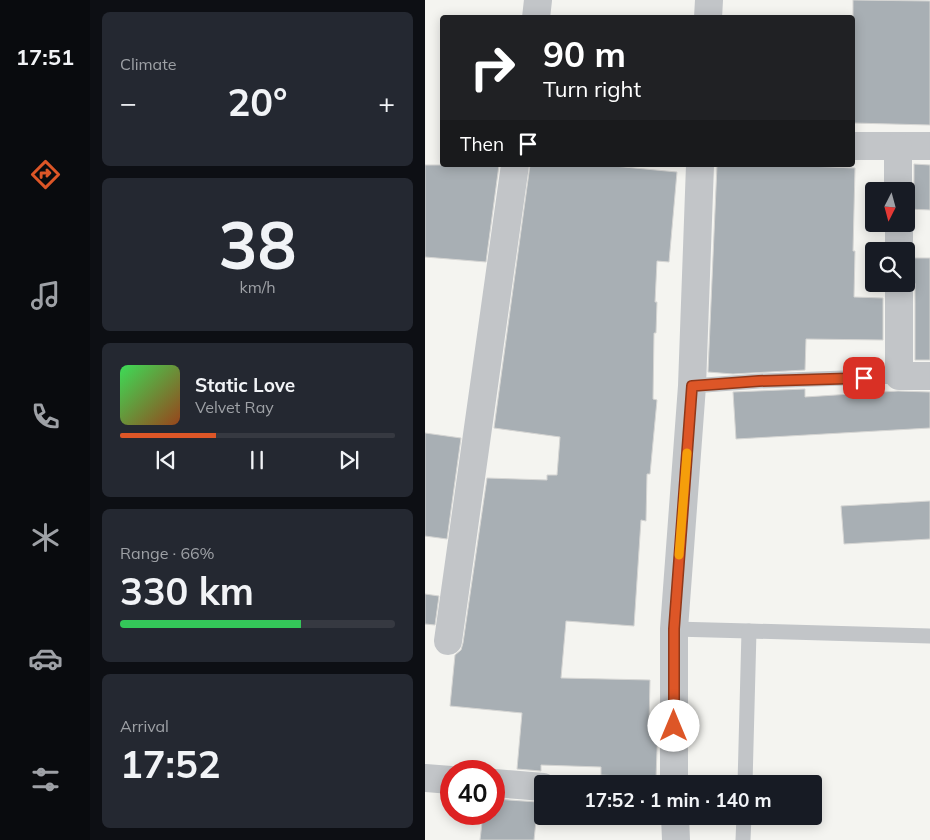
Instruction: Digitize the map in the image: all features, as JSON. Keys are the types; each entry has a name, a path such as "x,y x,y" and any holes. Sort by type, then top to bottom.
{"street":[{"path":"536,15 538,0"},
{"path":"708,15 709,0"},
{"path":"855,146 930,146"},
{"path":"898,147 898,182"},
{"path":"448,640 515,167"},
{"path":"675,775 674,629 692,386 700,167"},
{"path":"899,292 899,376 930,376"},
{"path":"425,778 440,779"},
{"path":"505,784 534,786"},
{"path":"675,825 676,840"}],"lane":[{"path":"692,386 759,381 899,376"},
{"path":"674,629 930,636"},
{"path":"745,775 749,631"},
{"path":"743,840 744,825"}],"building":[{"path":"853,0 930,1 930,125 855,123 855,15 853,15"},
{"path":"914,164 930,165 930,210 915,209"},
{"path":"425,165 440,165 440,167 499,167 486,262 425,257"},
{"path":"530,167 624,167 677,172 669,262 657,261 653,399 657,400 650,474 647,474 646,521 641,520 634,626 566,621 561,678 650,680 649,724 658,724 656,775 601,775 601,767 541,765 541,771 517,769 522,713 450,706 455,655 461,650 463,643 487,478 547,480 547,475 557,475 560,437 494,428"},
{"path":"717,167 855,168 854,297 883,298 883,340 806,339 805,370 733,374 708,372"},
{"path":"915,258 930,258 930,360 915,360"},
{"path":"805,389 805,397 898,391 930,392 930,428 736,439 733,392"},
{"path":"425,433 461,438 447,539 425,536"},
{"path":"930,501 930,539 844,544 841,506"},
{"path":"425,594 439,596 435,625 425,624"},
{"path":"505,800 534,802 534,825 536,825 534,840 480,840 482,825 505,825"}],"slow traffic":[{"path":"679,555 687,453"}],"route":[{"path":"674,726 674,629 692,386 759,381 864,378"}]}
